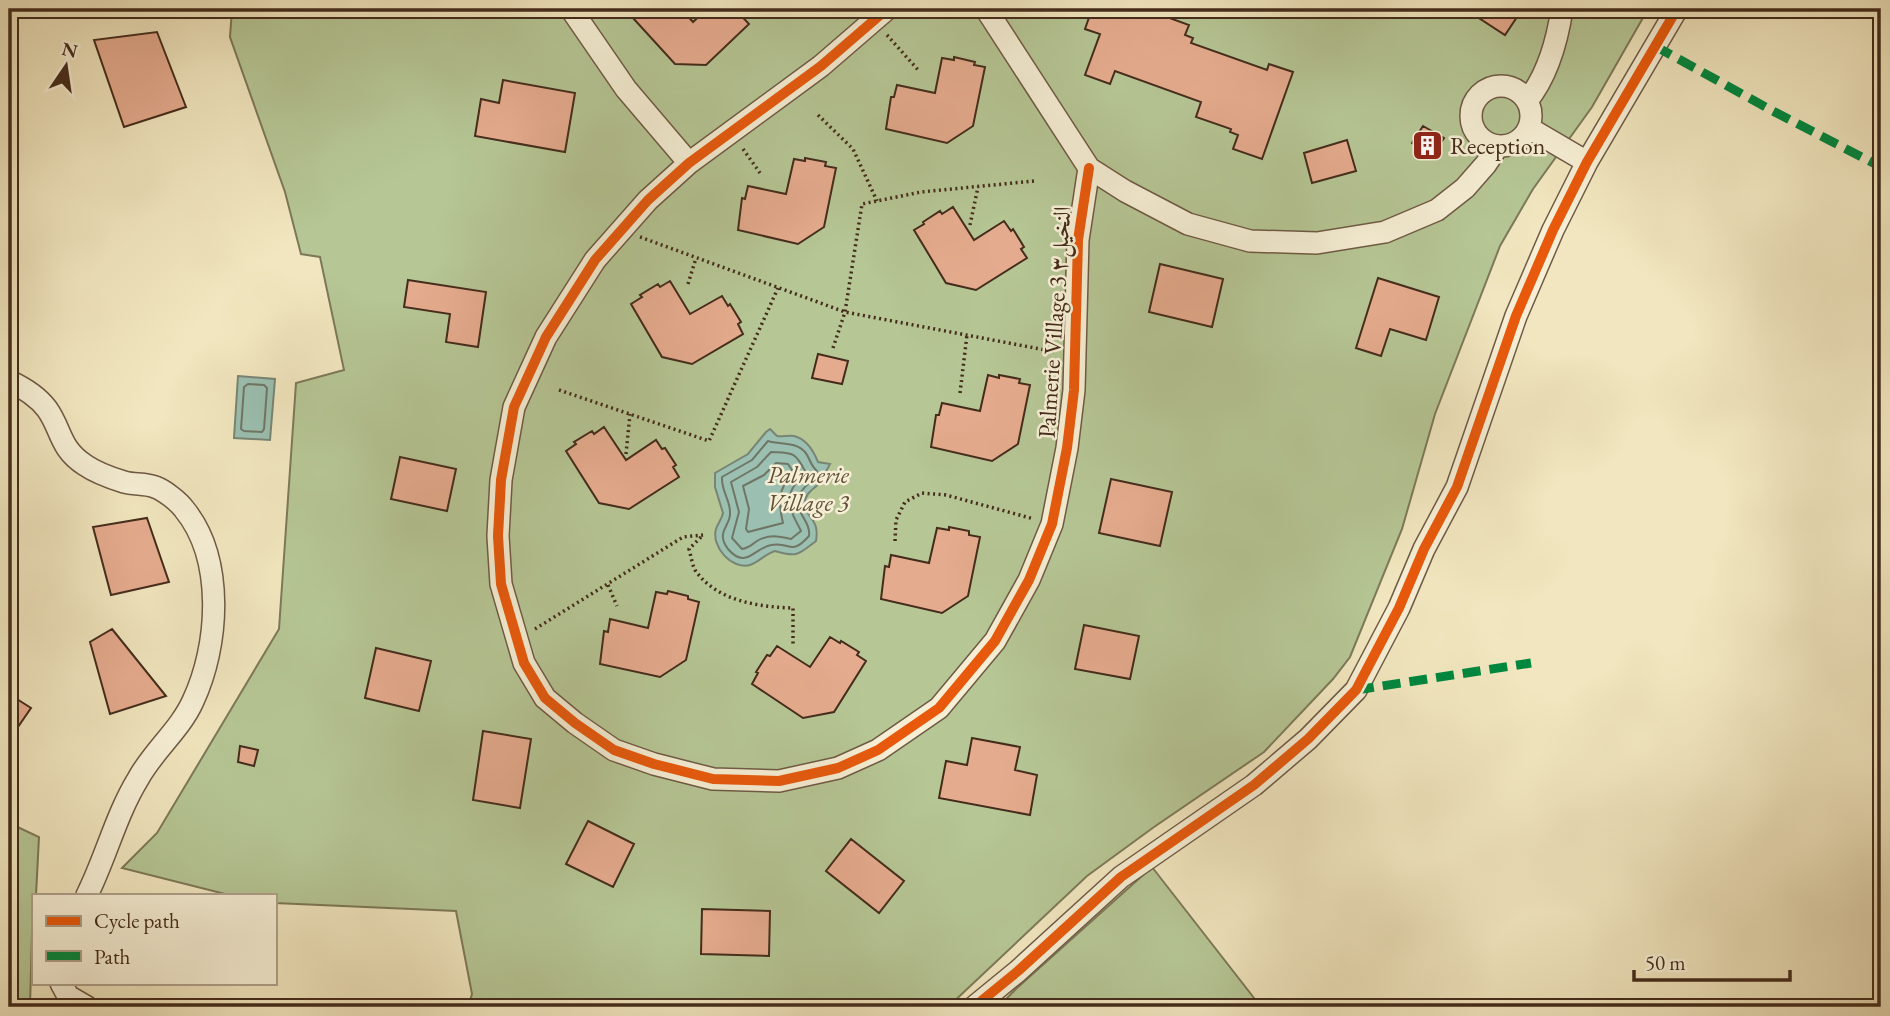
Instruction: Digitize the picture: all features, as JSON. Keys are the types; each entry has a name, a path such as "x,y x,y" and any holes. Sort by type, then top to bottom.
{"street":[{"path":"571,9 626,89 689,163"},
{"path":"986,9 1089,168 1188,225 1250,241 1317,243 1385,232 1437,210 1465,188 1498,146"},
{"path":"1527,102 1540,84 1552,52 1562,9"},
{"path":"974,1007 1018,971 1121,877 1254,786 1308,739 1356,690 1399,608 1424,549 1457,488 1516,316 1553,230 1587,162 1677,9"},
{"name":"Palmerie Village 3 النخيل٣","path":"880,15 821,66 689,163 648,200 595,260 546,337 514,407 501,480 498,536 501,584 524,663 545,698 614,750 654,764 713,779 779,781 838,768 868,755 939,708 995,641 1029,580 1052,524 1067,448 1074,390 1078,240 1089,168"},
{"path":"1508,86 1519,92 1527,102 1531,114 1529,128 1521,138 1511,144 1498,146 1486,142 1477,134 1471,123 1475,99 1484,90 1508,86"},
{"path":"1529,128 1587,162"},
{"path":"9,381 23,388 47,409 70,453 86,466 124,482 156,487 184,508 202,542 212,578 214,625 206,666 192,703 175,729 152,755 137,780 121,811 87,894"},
{"path":"62,984 68,996 86,1007"}],"path":[{"path":"880,15 919,71"},
{"path":"818,115 853,149 877,201"},
{"path":"731,133 760,173"},
{"path":"833,348 845,312 862,204 921,192 1034,181"},
{"path":"970,225 978,187"},
{"path":"622,230 845,312 1073,355"},
{"path":"688,284 696,258"},
{"path":"559,390 709,441 778,288"},
{"path":"960,393 967,335"},
{"path":"626,454 630,414"},
{"path":"895,541 895,520 905,502 922,493 946,495 1052,524"},
{"path":"519,639 683,537 703,535 689,549 694,568 707,583 733,598 765,607 793,608 793,645"},
{"path":"608,585 617,606"}],"green space":[{"name":"Palmerie Village 3","path":"232,9 1648,9 1592,107 1533,189 1500,246 1435,414 1402,529 1350,657 1333,679 1264,752 1087,876 948,1007 468,1007 472,994 456,911 276,903 276,894 225,894 122,868 157,833 279,629 296,383 344,370 320,257 301,254 285,192 230,37"},
{"path":"9,823 39,837 36,894 32,894 30,1007 9,1007"},
{"path":"1152,867 1261,1007 998,1007 1017,988"}],"water":[{"path":"238,376 275,379 270,440 234,438"},
{"path":"770,429 777,436 794,436 803,440 818,462 830,464 805,503 816,527 816,541 798,554 775,551 753,564 743,566 724,556 717,543 716,529 723,513 715,487 715,473 748,454"}],"building":[{"path":"643,9 681,9 693,22 707,9 735,9 749,24 706,65 675,64 633,18"},
{"path":"1092,9 1145,9 1189,25 1185,35 1193,38 1191,43 1267,70 1269,64 1293,72 1262,159 1233,149 1238,135 1230,132 1231,129 1196,117 1201,102 1115,71 1110,84 1085,75 1100,34 1085,29"},
{"path":"1465,9 1505,9 1517,17 1505,35"},
{"path":"157,32 186,107 124,127 94,40"},
{"path":"954,57 985,67 973,126 947,143 886,129 891,97 894,97 897,85 935,93 942,58 954,60"},
{"path":"503,80 575,93 565,152 475,136 481,99 499,103"},
{"path":"1423,126 1444,138 1432,156 1412,143"},
{"path":"1347,140 1356,171 1312,183 1304,153"},
{"path":"805,158 826,162 825,166 836,168 824,227 798,244 738,230 742,198 745,199 748,186 786,194 794,159 805,161"},
{"path":"953,207 974,240 1004,221 1011,231 1013,229 1027,258 976,290 946,283 914,230 940,211 942,214"},
{"path":"1160,264 1223,279 1212,327 1149,312"},
{"path":"1378,278 1439,297 1426,340 1390,329 1381,356 1356,348"},
{"path":"408,280 486,292 478,347 446,342 450,314 404,307"},
{"path":"670,281 690,314 722,296 741,322 738,324 743,334 692,364 662,357 631,304 658,284 660,287"},
{"path":"818,354 848,361 842,384 812,378"},
{"path":"988,375 1020,379 1019,383 1030,385 1018,444 992,461 931,447 936,415 939,415 942,403 980,411"},
{"path":"604,427 626,460 656,440 676,465 673,467 679,477 629,509 599,503 566,451 576,444 574,442"},
{"path":"400,457 456,469 447,511 391,499"},
{"path":"1111,479 1172,492 1160,546 1099,533"},
{"path":"147,518 169,582 111,595 93,527"},
{"path":"949,527 969,531 969,535 980,537 968,596 942,613 881,599 885,566 889,567 891,555 929,563 937,528 949,530"},
{"path":"668,591 699,602 686,660 660,677 600,664 604,631 608,632 610,619 648,628 656,592 667,594"},
{"path":"1084,625 1139,636 1130,679 1075,669"},
{"path":"112,629 166,696 110,714 90,642"},
{"path":"830,637 859,652 857,655 866,661 834,712 803,718 752,684 767,655 770,656 777,646 810,667"},
{"path":"376,648 431,661 419,711 365,698"},
{"path":"9,694 31,708 9,740"},
{"path":"483,731 531,739 520,808 473,800"},
{"path":"972,738 1020,747 1015,770 1037,775 1030,815 939,798 946,761 967,765"},
{"path":"240,746 258,750 254,766 238,762"},
{"path":"588,821 634,844 613,887 566,864"},
{"path":"851,839 904,881 879,913 826,871"},
{"path":"702,909 770,911 769,956 701,954"}],"marked path":[{"path":"1655,46 1881,167"},
{"path":"1356,690 1531,663"}],"cycle path":[{"path":"887,9 821,66 689,163 648,200 595,260 546,337 514,407 501,480 498,536 501,584 524,663 545,698 575,723 614,750 654,764 713,779 779,781 838,768 878,750 939,708 995,641 1029,580 1052,524 1067,448 1074,390 1078,240 1089,168"},
{"path":"974,1007 1018,971 1121,877 1254,785 1308,739 1356,690 1457,487 1516,316 1553,230 1587,162 1677,9"}],"place":[{"name":"Reception","path":"1427,145"}]}
